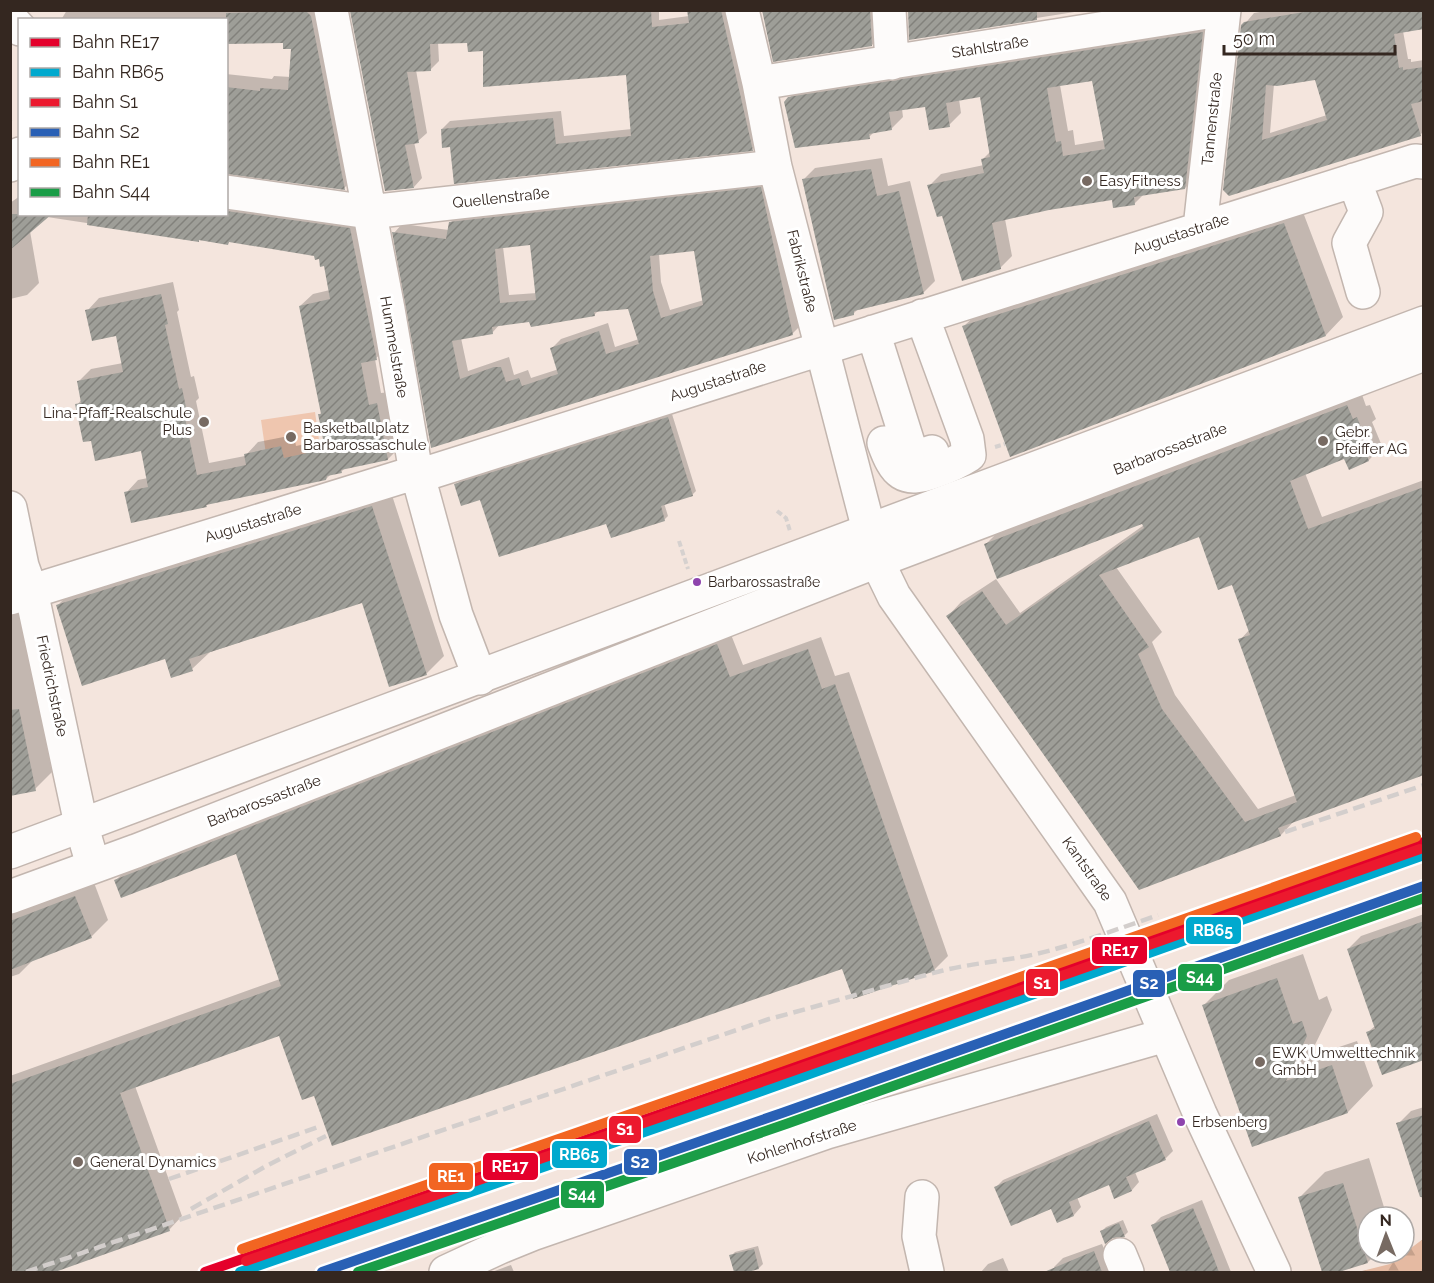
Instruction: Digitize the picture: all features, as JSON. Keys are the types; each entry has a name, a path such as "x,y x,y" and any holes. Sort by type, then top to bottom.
{"street":[{"name":"Hummelstraße","path":"331,10 417,474 456,615 480,678"},
{"name":"Fabrikstraße","path":"741,10 776,167 869,529"},
{"path":"888,10 892,63"},
{"name":"Stahlstraße","path":"759,83 892,63 1076,22 1222,10"},
{"name":"Tannenstraße","path":"1200,228 1222,10"},
{"name":"Augustastraße","path":"21,595 404,476 431,472 1415,161 1424,162"},
{"name":"Quellenstraße","path":"228,192 369,212 776,167"},
{"path":"1354,180 1366,212 1349,243 1363,292"},
{"path":"884,443 897,469 906,475 918,477 957,463 969,454 967,439 922,316"},
{"name":"Barbarossastraße","path":"10,852 1424,323"},
{"path":"873,332 913,459 967,439"},
{"name":"Barbarossastraße","path":"10,897 136,851 878,561 1424,354"},
{"name":"Friedrichstraße","path":"10,508 22,566 21,595 93,865"},
{"name":"Kantstraße","path":"869,529 878,561 894,596 1110,902 1200,1114 1274,1272"},
{"name":"Kohlenhofstraße","path":"446,1272 532,1234 827,1132 1166,1035"},
{"path":"922,1197 919,1236 927,1272"}],"path":[{"path":"777,511 786,518 789,528"},
{"path":"679,542 688,569"}],"green space":[{"path":"1423,1239 1423,1272 1358,1272 1386,1265 1416,1265 1416,1244"}],"shaded area":[{"name":"Basketballplatz Barbarossaschule","path":"315,412 321,454 267,461 261,420"}],"building":[{"path":"651,10 652,27 689,23 687,10 721,10 753,151 454,184 450,147 442,148 441,129 553,118 556,144 631,136 626,75 483,87 483,51 468,52 467,43 430,44 431,71 407,72 419,143 405,145 414,188 385,191 350,11"},
{"path":"762,10 870,10 872,46 773,62"},
{"path":"908,10 1037,10 1037,20 909,40"},
{"path":"1316,10 1424,10 1424,29 1394,34 1399,68 1403,67 1403,70 1424,67 1424,101 1411,104 1421,136 1229,196 1223,190 1241,25 1244,22","holes":["1315,80 1327,120 1262,140 1266,85 1277,86"]},
{"path":"306,11 311,16 345,190 228,174 228,87 260,91 260,88 288,90 291,49 283,49 283,43 228,44 226,13"},
{"path":"1203,32 1185,189 1134,197 1135,205 1113,208 1112,200 1049,210 992,223 1001,269 962,281 942,216 937,217 927,185 984,173 981,159 990,157 980,97 946,103 950,127 929,130 925,107 889,112 892,130 869,134 870,139 795,148 784,102 788,97","holes":["1092,81 1105,149 1063,156 1061,141 1056,142 1047,88"]},
{"path":"871,169 877,196 899,191 924,294 854,311 854,315 834,320 802,179"},
{"path":"761,187 793,335 431,448 392,232 446,239 449,222","holes":["530,245 536,300 500,303 495,249","694,251 703,305 661,318 653,291 650,256","628,309 639,344 606,354 599,331 550,348 558,374 522,386 519,378 506,382 501,367 494,367 460,379 452,341 493,334 492,327 529,322 531,327 595,316 594,312"]},
{"path":"228,211 350,228 377,360 361,363 369,405 377,403 388,460 341,470 342,473 327,476 326,480 131,523 124,492 148,487 141,451 95,461 91,441 83,442 75,404 81,403 77,381 123,372 116,336 92,341 85,310 161,294 168,324 165,325 179,389 182,388 187,412 184,413 197,475 246,465 244,454 281,446 284,458 325,449 318,414 321,414 299,306 330,299 324,266 320,267 319,259 315,260 314,256 229,242 228,245 199,240 199,242 87,225 88,216 228,216"},
{"path":"10,214 50,216 10,250"},
{"path":"1284,223 1326,336 1010,457 962,326"},
{"path":"1347,405 1353,419 1357,417 1363,433 1359,435 1369,461 1349,470 1344,459 1290,481 1308,529 1424,487 1424,775 1278,828 1281,836 1139,890 946,616 982,591 1006,625 1144,528 1142,524 997,579 984,544","holes":["1199,537 1218,590 1232,585 1250,635 1238,639 1297,802 1245,822 1162,709 1138,654 1149,647 1099,575"]},
{"path":"668,417 693,496 661,506 665,521 611,538 606,524 499,557 480,500 461,506 454,484"},
{"path":"372,506 427,675 389,687 362,603 189,659 193,671 171,678 165,659 82,686 56,605"},
{"path":"717,644 730,677 808,649 822,689 835,684 935,971 853,999 842,969 332,1146 314,1096 302,1100 279,1036 120,1093 170,1231 55,1272 10,1272 10,1084 281,986 236,854 121,898 114,880"},
{"path":"19,709 36,791 10,796 10,710"},
{"path":"75,896 92,938 10,970 10,921"},
{"path":"1424,921 1424,1060 1382,1075 1366,1032 1375,1029 1347,949"},
{"name":"EWK Umwelttechnik GmbH","path":"1277,978 1293,1024 1302,1021 1307,1036 1286,1081 1332,1065 1348,1113 1252,1147 1202,1005"},
{"path":"1424,1115 1424,1197 1420,1197 1396,1123"},
{"path":"1149,1121 1166,1160 1126,1177 1132,1191 1114,1199 1109,1185 1069,1202 1074,1216 1057,1223 1051,1209 1011,1226 994,1187"},
{"path":"1343,1183 1356,1225 1356,1265 1362,1265 1339,1272 1322,1272 1298,1197"},
{"path":"1193,1208 1219,1272 1170,1272 1151,1225"},
{"path":"1119,1223 1125,1237 1113,1238 1105,1244 1100,1231"},
{"path":"754,1249 759,1269 734,1272 729,1255"},
{"path":"1094,1251 1102,1272 1044,1272"}],"railway":[{"path":"1285,832 1424,785"},
{"path":"26,1272 769,1019 941,971 1052,950 1158,915"},
{"path":"169,1179 321,1126"},
{"path":"191,1209 268,1165 326,1136"}],"rail line":[{"name":"RE1","path":"242,1249 1416,837"},
{"name":"RE17","path":"205,1272 724,1092 1424,842"},
{"name":"S1","path":"246,1261 1420,849"},
{"name":"RB65","path":"240,1272 728,1103 1424,855"},
{"name":"S2","path":"322,1272 782,1113 1424,886"},
{"name":"S44","path":"358,1272 786,1124 1424,898"}],"place":[{"name":"EasyFitness","path":"1087,181"},
{"name":"Lina-Pfaff-Realschule Plus","path":"204,422"},
{"name":"Basketballplatz Barbarossaschule","path":"291,437"},
{"name":"Gebr. Pfeiffer AG","path":"1323,441"},
{"name":"Barbarossastraße","path":"697,582"},
{"name":"EWK Umwelttechnik GmbH","path":"1260,1062"},
{"name":"Erbsenberg","path":"1181,1122"},
{"name":"General Dynamics","path":"78,1162"}]}
